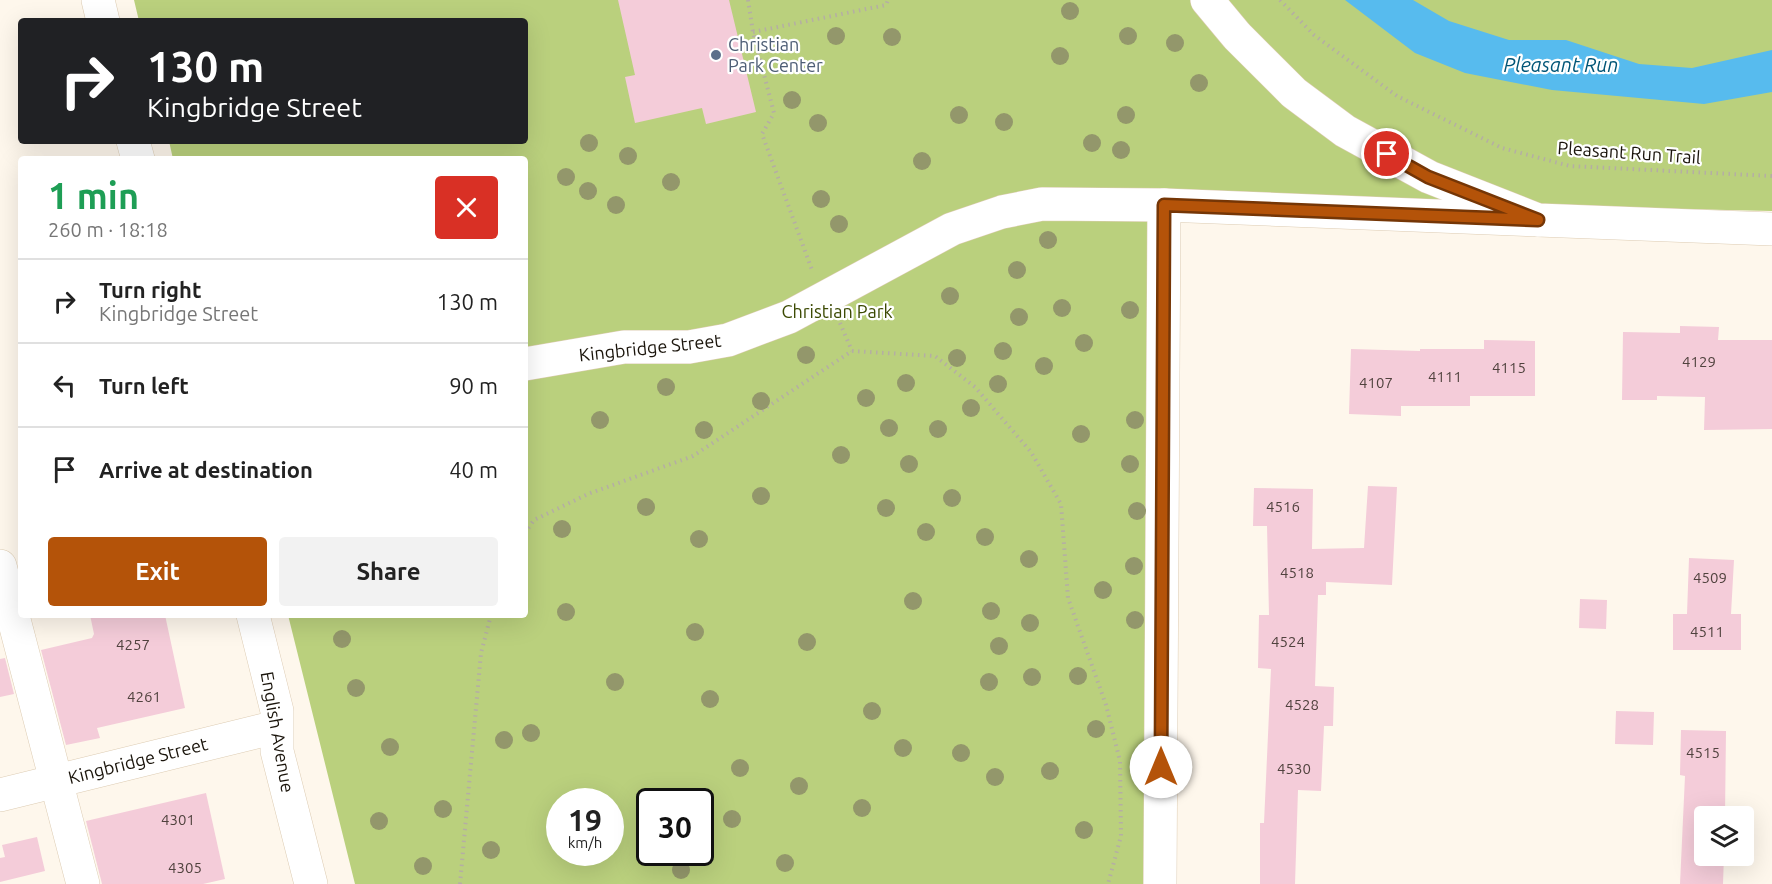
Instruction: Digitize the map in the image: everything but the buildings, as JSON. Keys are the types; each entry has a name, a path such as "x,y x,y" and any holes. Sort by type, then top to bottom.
{"street":[{"path":"98,0 102,18"},
{"path":"1207,0 1294,93 1346,131 1428,177 1538,220"},
{"name":"Kingbridge Street","path":"528,364 624,348 700,346 748,334 789,317 952,229 1002,212 1042,204 1071,202 1164,205 1772,229"},
{"path":"1160,884 1164,205"},
{"path":"0,566 54,781 83,884"},
{"name":"English Avenue","path":"254,618 277,711 277,751 311,884"},
{"name":"Kingbridge Street","path":"0,795 276,727"}],"path":[{"path":"748,0 753,32 774,113 762,134 812,270"},
{"path":"753,32 886,5 888,0"},
{"name":"Pleasant Run Trail","path":"1280,0 1314,35 1397,96 1502,148 1570,166 1772,176"},
{"path":"837,317 852,351"},
{"path":"528,529 534,520 588,494 693,456 852,351 935,356 975,387 1031,452 1061,504 1068,597 1106,705 1120,761 1121,836 1108,884"},
{"path":"460,884 481,653 491,618"}],"green space":[{"name":"Christian Park","path":"134,0 1772,0 1772,211 1149,197 1145,884 355,884 289,618 528,618 528,156 172,156 170,144 528,144 528,18 138,18"}],"water":[{"name":"Pleasant Run","path":"1345,0 1413,0 1449,21 1509,40 1566,40 1639,64 1692,68 1772,50 1772,92 1704,104 1552,90 1465,73 1415,53"}],"place":[{"name":"Christian Park Center","path":"716,55"}],"route":[{"path":"1161,767 1164,205 1538,220 1428,177 1387,154"}]}
